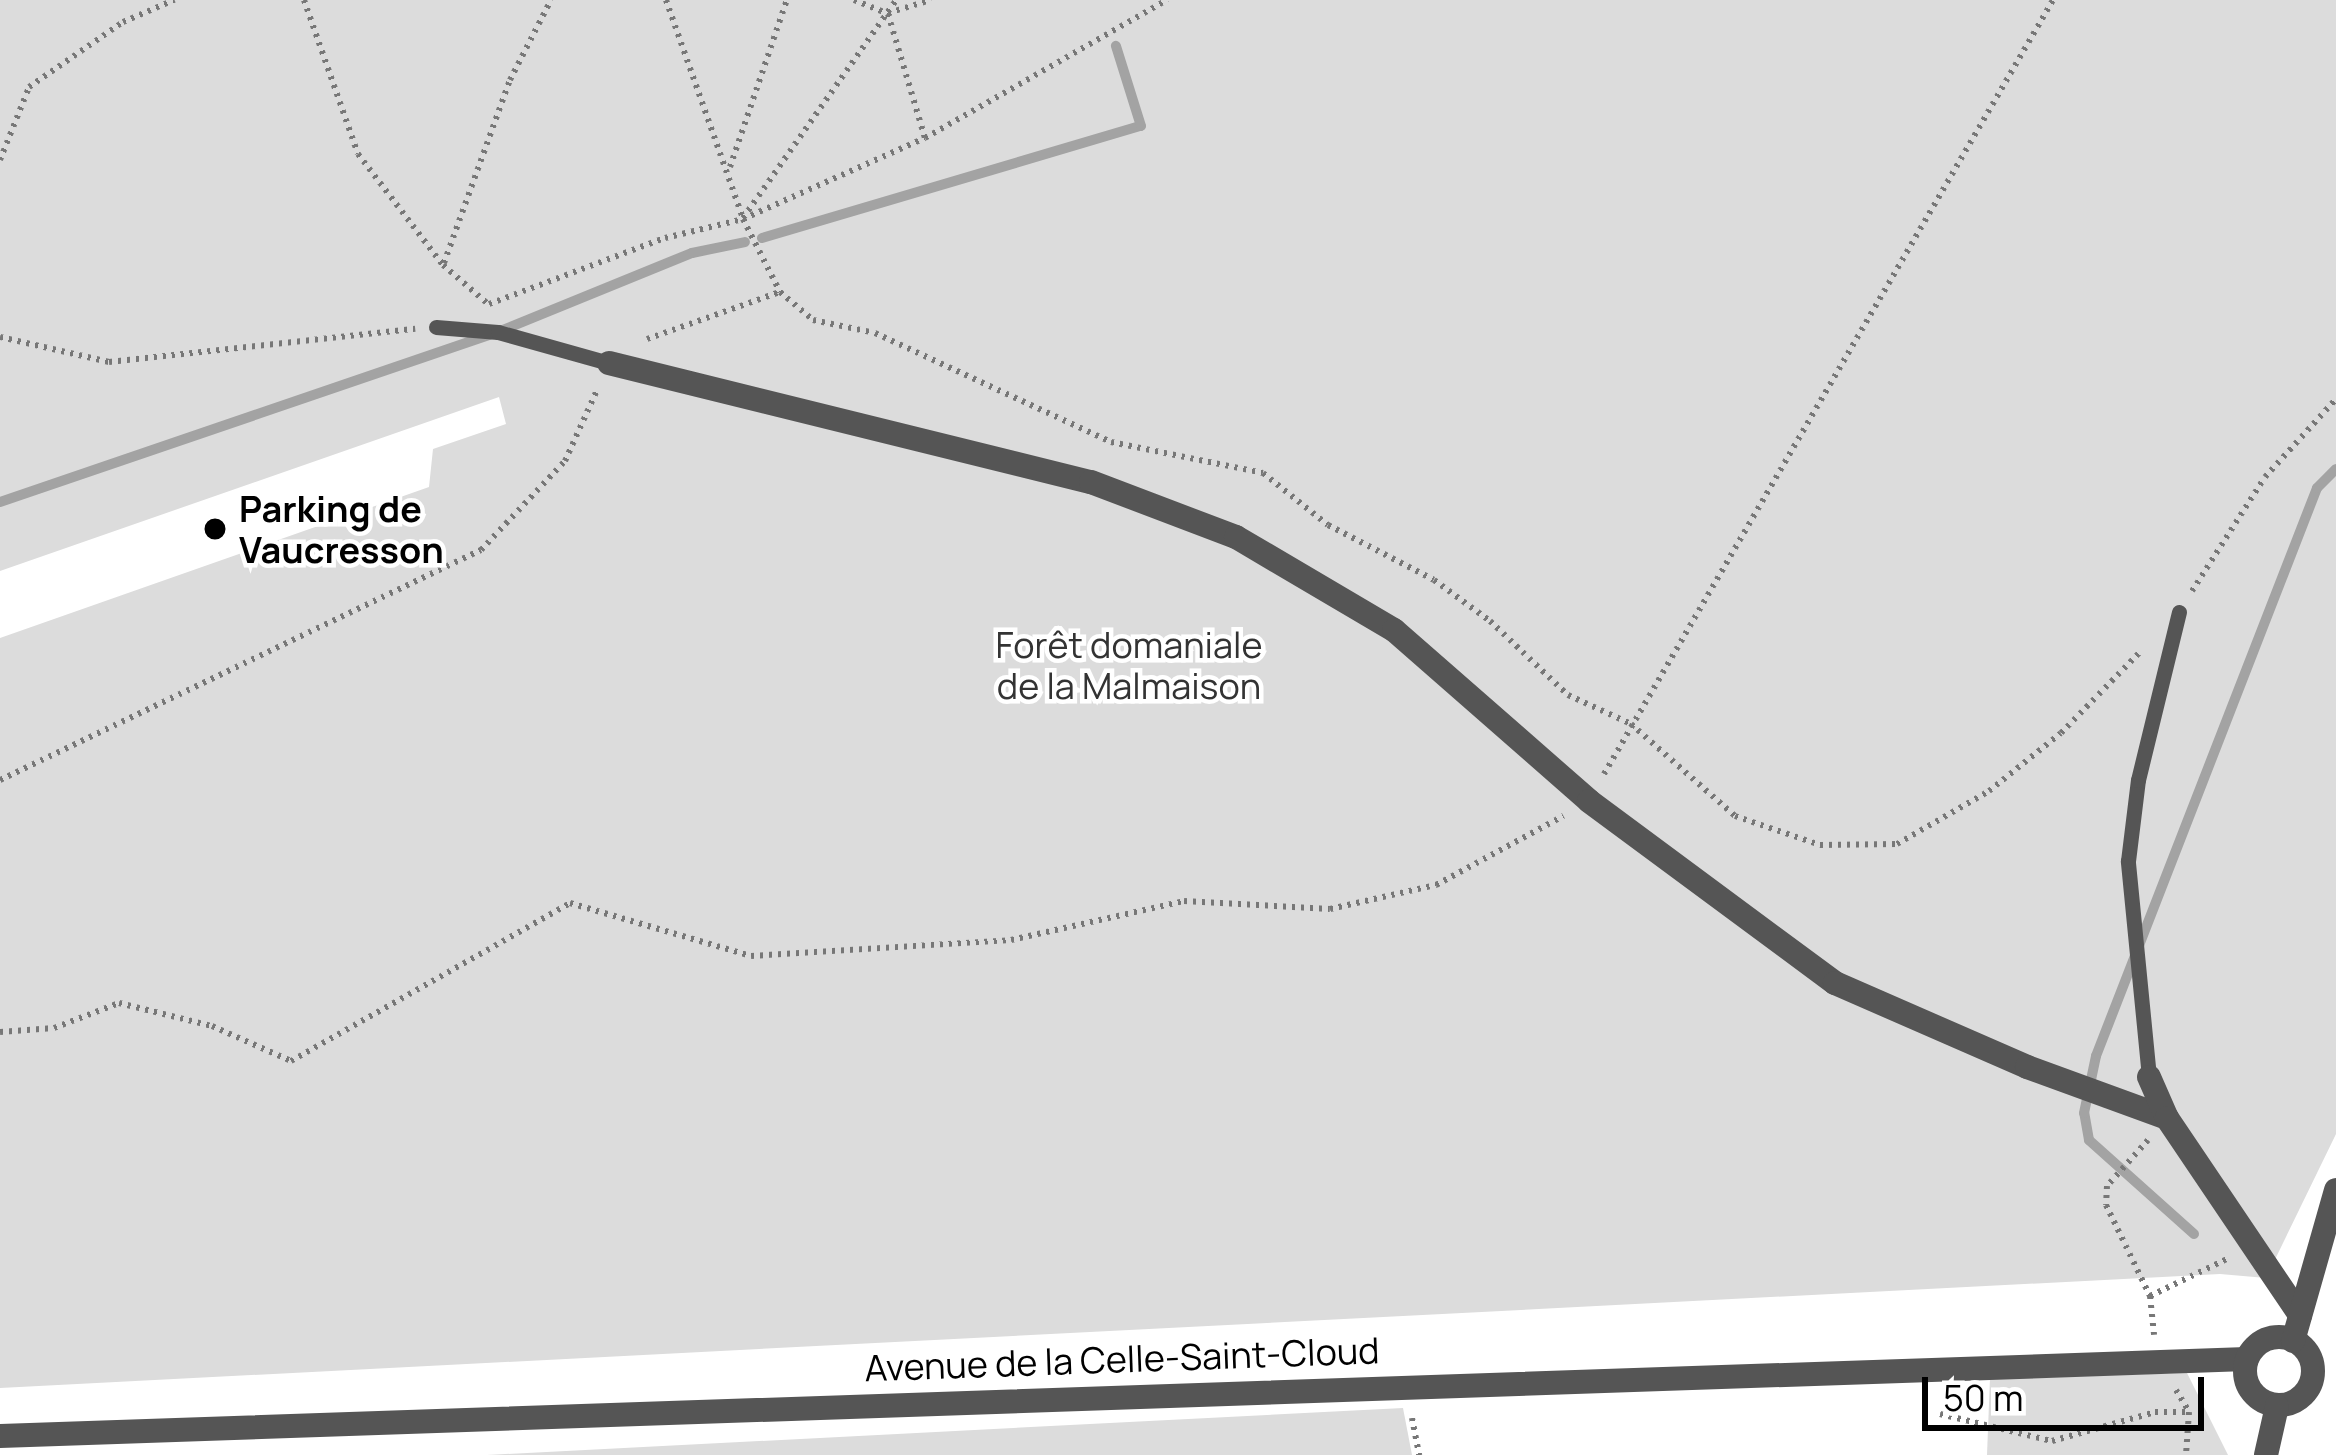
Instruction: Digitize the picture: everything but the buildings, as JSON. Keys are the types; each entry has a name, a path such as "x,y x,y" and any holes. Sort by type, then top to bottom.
{"street":[{"path":"609,363 1091,482 1236,537 1394,630 1589,802 1835,983 2027,1067 2167,1118"},
{"path":"2149,1077 2167,1118 2300,1315"},
{"path":"2294,1341 2336,1192"},
{"path":"2277,1406 2248,1387 2247,1358 2268,1339 2294,1341 2312,1361 2310,1385"},
{"name":"Avenue de la Celle-Saint-Cloud","path":"0,1436 2247,1358"},
{"path":"2310,1385 2336,1396"},
{"path":"2266,1455 2277,1406 2310,1385"}],"lane":[{"path":"436,327 498,332 609,363"},
{"path":"2149,1077 2128,861 2138,780 2179,612"}],"path":[{"path":"0,160 29,87 123,22 174,0"},
{"path":"304,0 358,154 443,265 488,304"},
{"path":"443,265 510,80 550,0"},
{"path":"666,0 729,168 742,219 780,292 813,320 875,333 1111,442 1263,473 1328,525 1453,593 1568,695 1631,724 1735,816 1820,845 1898,844 1989,791 2061,733 2179,612 2265,477 2336,399"},
{"path":"729,168 787,0"},
{"path":"854,0 888,14 931,0"},
{"path":"742,219 896,0"},
{"path":"0,337 109,362 436,327 665,238 742,219 925,138 1167,0"},
{"path":"0,1032 54,1028 118,1003 212,1026 291,1061 570,903 751,956 1012,940 1184,901 1330,909 1436,885 1589,802 2053,0"},
{"path":"888,14 925,138"},
{"path":"0,780 481,550 565,461 609,363 642,341 780,292"},
{"path":"2138,1150 2107,1186 2105,1205 2150,1296 2158,1360 2189,1412 2186,1455"},
{"path":"2150,1296 2255,1247"},
{"path":"1940,1414 2052,1441 2155,1412 2189,1412"}],"green space":[{"name":"Forêt domaniale de la Malmaison","path":"0,0 2336,0 2336,1134 2266,1278 2220,1274 0,1388 0,638 429,487 433,449 506,424 499,397 0,571"},
{"path":"2187,1373 2228,1455 1987,1455 1990,1378"},
{"path":"1403,1408 1412,1455 487,1455"}],"waterway":[{"path":"762,238 1141,126 1116,46"},
{"path":"0,502 498,332 692,253 745,242"},
{"path":"2194,1234 2089,1140 2084,1113 2096,1056 2317,488 2336,469"}],"place":[{"name":"Parking de Vaucresson","path":"215,529"}]}
